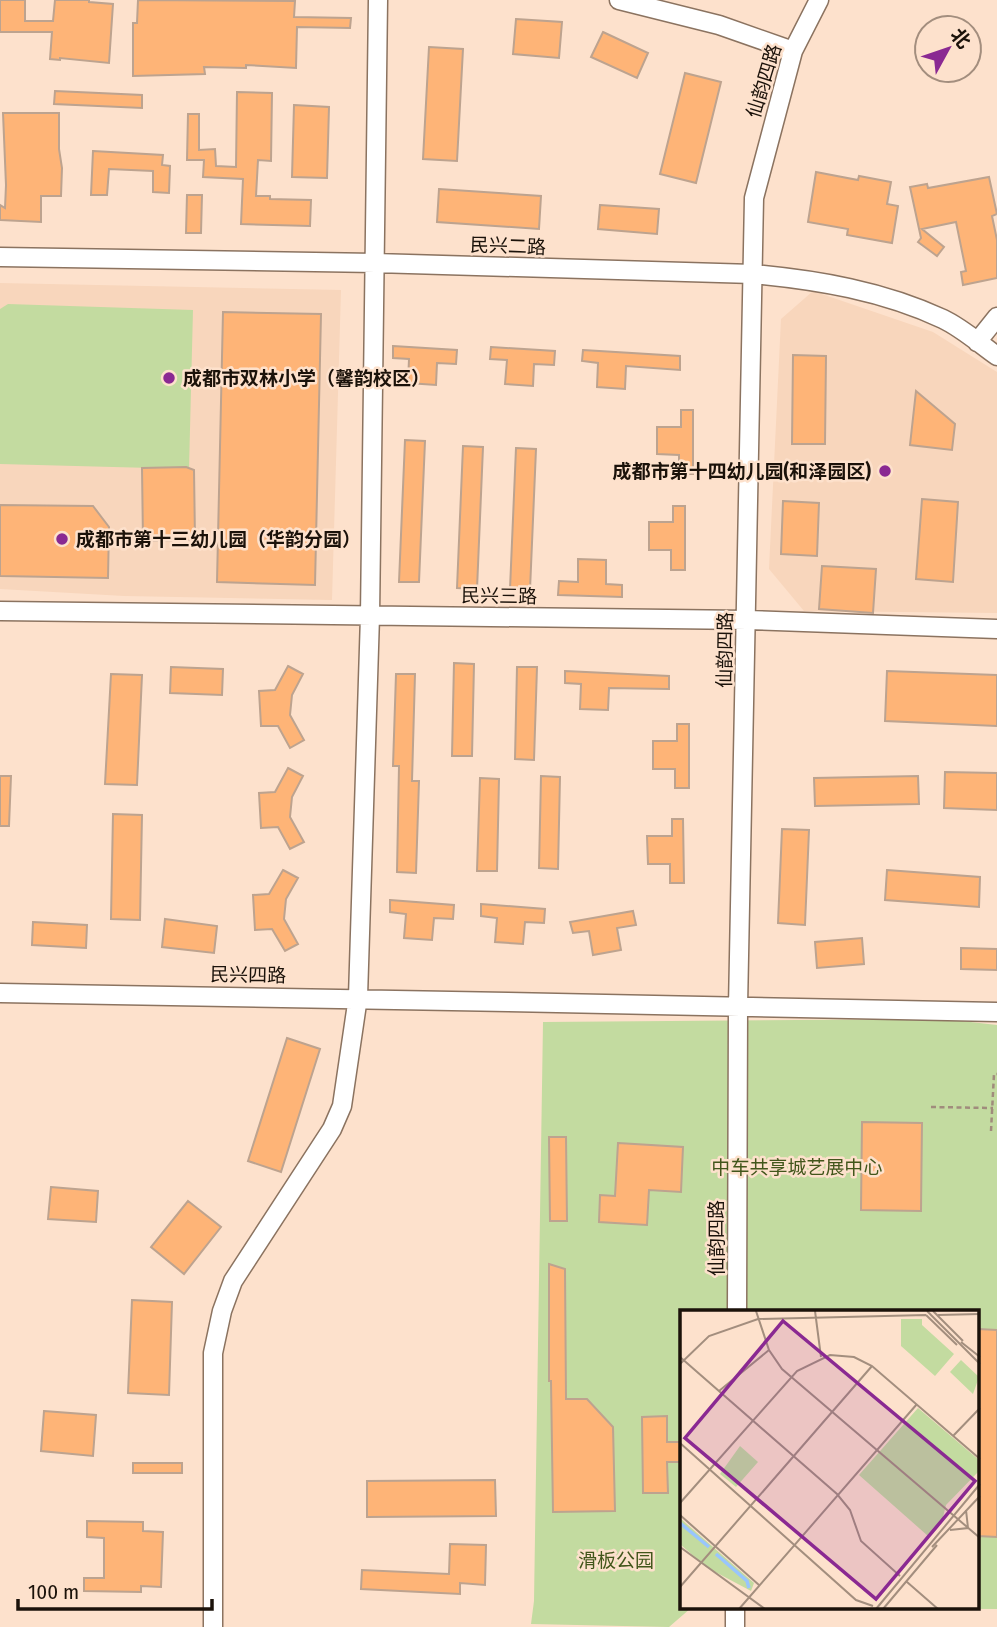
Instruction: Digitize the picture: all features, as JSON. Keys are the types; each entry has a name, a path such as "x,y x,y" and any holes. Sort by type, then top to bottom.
{"street":[{"path":"213,1627 213,1353 222,1311 233,1281 332,1129 342,1106 358,997 370,616 378,0"},
{"path":"619,0 719,25 793,51"},
{"name":"仙韵四路","path":"737,1310 738,1007 754,198 793,51 819,0"},
{"name":"民兴二路","path":"0,257 375,263 753,274 807,279 845,286 944,320 997,356"},
{"path":"977,342 997,317"},
{"name":"民兴三路","path":"0,611 747,620 997,629"},
{"name":"民兴四路","path":"0,993 358,997 997,1012"}],"path":[{"path":"991,1131 994,1074 997,1074"},
{"path":"932,1107 993,1108"}],"shaded area":[{"name":"成都市双林小学（馨韵校区）","path":"0,283 341,290 332,600 124,596 0,589"},
{"name":"成都市第十四幼儿园(和泽园区)","path":"813,291 933,332 997,372 997,613 804,611 769,569 781,319"}],"green space":[{"path":"8,304 193,310 189,469 0,464 0,309"},
{"name":"中车共享城艺展中心","path":"944,1019 997,1025 997,1609 979,1609 979,1310 680,1310 680,1610 689,1610 669,1627 531,1624 534,1601 543,1022"}],"building":[{"path":"0,0 25,0 25,21 53,21 55,0 89,0 113,4 109,63 50,59 52,32 0,32"},
{"path":"138,0 295,1 294,17 351,18 350,28 297,27 296,68 246,65 246,68 204,67 205,74 133,76 133,23 137,23"},
{"path":"516,19 562,22 559,58 513,54"},
{"path":"603,32 648,53 637,78 591,57"},
{"path":"429,47 463,49 457,161 423,159"},
{"path":"685,73 721,82 696,183 660,174"},
{"path":"55,91 142,95 142,108 54,104"},
{"path":"237,92 272,93 271,161 258,160 256,196 311,200 310,226 241,224 243,179 203,177 204,160 187,160 188,114 199,114 199,150 215,149 216,166 236,167"},
{"path":"294,105 329,107 327,178 292,177"},
{"path":"3,113 59,113 61,196 41,196 41,222 0,220 0,205 5,208 6,185"},
{"path":"93,151 163,155 162,165 170,166 169,193 153,192 153,171 109,169 107,195 91,195"},
{"path":"816,172 858,180 859,176 891,182 887,204 898,206 892,243 847,235 848,229 808,222"},
{"path":"989,177 997,214 992,216 997,240 997,278 963,285 961,272 966,271 956,222 922,229 944,247 937,256 918,242 921,238 910,187 927,184 928,188"},
{"path":"439,189 541,196 539,229 437,222"},
{"path":"187,195 202,195 201,233 186,233"},
{"path":"600,205 659,209 657,234 598,229"},
{"path":"223,312 321,314 315,585 217,582"},
{"path":"393,346 457,350 456,364 437,363 436,385 408,383 409,359 393,358"},
{"path":"491,347 555,351 554,365 534,364 533,386 505,384 507,360 490,359"},
{"path":"583,350 680,356 680,370 626,366 625,389 597,387 598,363 582,361"},
{"path":"793,355 826,356 825,444 792,444"},
{"path":"916,391 955,424 952,450 910,445"},
{"path":"681,410 693,410 693,474 679,474 679,455 657,454 657,427 681,427"},
{"path":"405,440 425,441 419,582 399,582"},
{"path":"463,446 483,447 477,589 457,588"},
{"path":"516,448 536,449 530,590 510,589"},
{"path":"186,467 194,470 195,540 143,541 142,468"},
{"path":"922,499 958,502 953,582 916,579"},
{"path":"783,501 819,503 817,556 781,554"},
{"path":"0,505 93,506 109,527 108,578 0,576"},
{"path":"673,506 685,506 685,570 671,570 671,550 649,550 649,522 673,522"},
{"path":"578,559 606,560 606,584 622,585 622,597 558,595 559,581 578,582"},
{"path":"822,566 876,569 873,613 819,609"},
{"path":"454,663 474,664 472,756 452,756"},
{"path":"288,666 303,674 292,695 290,715 304,740 290,748 278,726 261,726 259,691 275,690"},
{"path":"171,667 223,669 222,695 170,693"},
{"path":"517,667 537,667 534,760 515,759"},
{"path":"565,671 669,676 669,689 609,688 608,710 580,709 581,684 565,683"},
{"path":"887,671 997,675 997,726 885,721"},
{"path":"111,674 142,675 137,785 105,784"},
{"path":"396,674 415,674 412,781 419,781 416,873 397,872 399,766 393,766"},
{"path":"677,724 689,724 689,788 675,788 675,769 653,769 653,741 677,741"},
{"path":"288,768 303,776 292,797 290,817 304,842 290,849 278,827 261,828 259,793 275,792"},
{"path":"945,772 997,773 997,810 944,808"},
{"path":"0,776 11,776 9,826 0,826"},
{"path":"541,776 560,777 558,869 539,868"},
{"path":"918,776 919,804 815,806 814,778"},
{"path":"480,778 499,779 497,871 477,871"},
{"path":"113,814 142,815 140,920 111,919"},
{"path":"672,819 683,819 684,883 670,883 670,864 648,864 647,836 672,836"},
{"path":"782,829 809,830 805,925 778,923"},
{"path":"283,870 298,878 286,899 284,919 298,944 285,951 272,929 255,930 253,895 269,894"},
{"path":"887,870 980,877 979,907 885,900"},
{"path":"390,900 454,905 453,919 434,918 432,940 404,938 406,914 390,912"},
{"path":"481,904 545,909 544,923 525,922 523,944 495,942 497,918 481,916"},
{"path":"633,911 636,925 617,928 621,950 593,955 589,931 573,933 570,922"},
{"path":"165,919 217,926 214,953 162,947"},
{"path":"33,922 87,925 86,948 32,945"},
{"path":"862,938 864,964 817,968 815,942"},
{"path":"961,948 997,949 997,970 961,969"},
{"path":"287,1038 320,1049 281,1172 248,1161"},
{"path":"862,1122 922,1123 921,1211 861,1210"},
{"path":"549,1137 566,1137 567,1221 550,1221"},
{"path":"618,1143 683,1147 681,1192 649,1190 647,1225 599,1222 600,1195 615,1196"},
{"path":"51,1187 98,1191 96,1222 48,1219"},
{"path":"188,1201 221,1227 184,1274 151,1247"},
{"path":"549,1264 565,1269 566,1399 587,1399 613,1427 615,1511 553,1512"},
{"path":"132,1300 172,1302 169,1395 128,1393"},
{"path":"979,1329 997,1330 997,1537 979,1536"},
{"path":"44,1411 96,1415 93,1456 41,1451"},
{"path":"667,1416 667,1442 680,1442 680,1462 667,1462 668,1493 643,1493 642,1417"},
{"path":"133,1463 182,1463 182,1473 133,1473"},
{"path":"495,1480 496,1516 367,1517 367,1481"},
{"path":"87,1521 143,1522 143,1531 163,1532 161,1587 141,1586 141,1592 84,1591 84,1578 104,1578 104,1538 87,1537"},
{"path":"450,1544 486,1545 485,1585 460,1583 460,1594 361,1589 362,1570 449,1574"}],"place":[{"name":"成都市双林小学（馨韵校区）","path":"169,378"},
{"name":"成都市第十四幼儿园(和泽园区)","path":"885,471"},
{"name":"成都市第十三幼儿园（华韵分园）","path":"62,539"}],"park label":[{"name":"滑板公园","path":"616,1560"}]}
